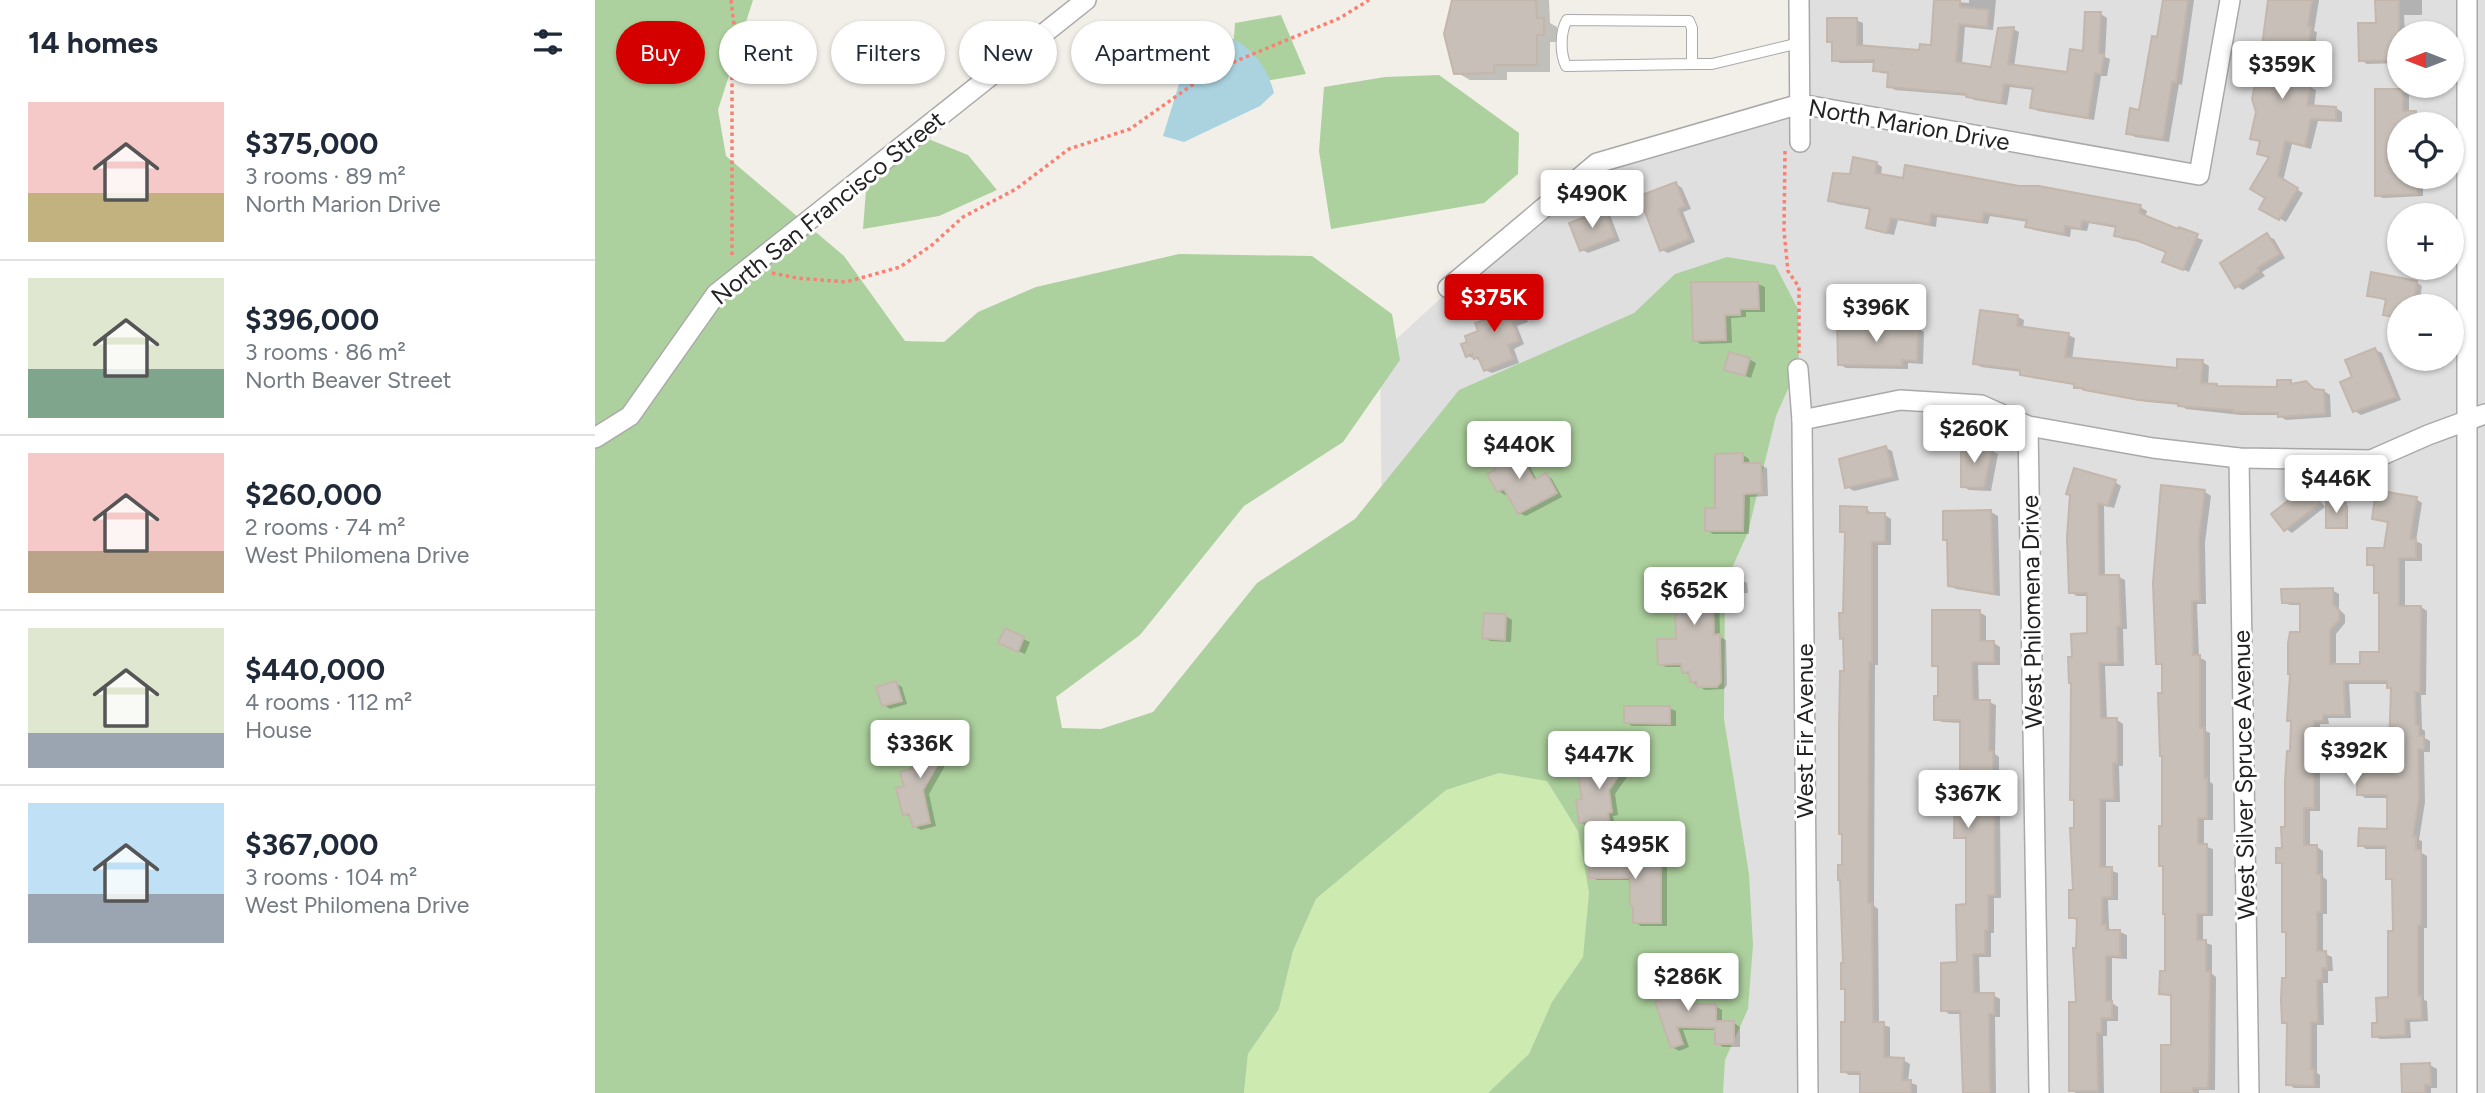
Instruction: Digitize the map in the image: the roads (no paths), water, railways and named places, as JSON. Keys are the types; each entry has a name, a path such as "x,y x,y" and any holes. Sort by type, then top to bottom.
{"street":[{"name":"North San Francisco Street","path":"595,438 630,416 716,294 1086,0"},
{"path":"1799,0 1800,142"},
{"name":"North Marion Drive","path":"1448,288 1597,163 1800,104 2199,175 2230,0"},
{"path":"2467,0 2476,417 2476,910 2467,1093"},
{"name":"West Fir Avenue","path":"1798,369 1802,420 1808,1093"},
{"path":"1802,420 1900,400 1981,405 2028,426 2153,448 2239,458 2371,460 2476,417"},
{"name":"West Philomena Drive","path":"2028,426 2039,1093"},
{"name":"West Silver Spruce Avenue","path":"2239,458 2249,1093"}],"lane":[{"path":"1692,64 1692,28 1689,21 1567,20 1563,27 1562,57 1566,66 1712,64 1799,43"}],"water":[{"path":"1235,40 1248,49 1268,76 1274,93 1260,106 1184,142 1163,136 1179,84 1235,84"}]}
